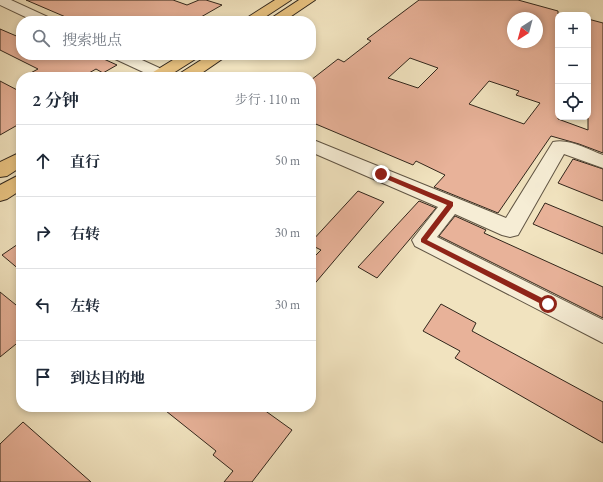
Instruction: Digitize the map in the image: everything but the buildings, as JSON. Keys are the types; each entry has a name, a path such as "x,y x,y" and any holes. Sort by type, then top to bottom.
{"main road":[{"path":"257,16 284,0"},
{"path":"282,16 308,0"},
{"path":"164,72 184,60"},
{"path":"193,72 212,60"},
{"path":"0,171 16,161"},
{"path":"0,194 16,184"}],"street":[{"path":"1,2 33,16"},
{"path":"128,60 150,72"},
{"path":"316,146 510,229 560,146 603,162"},
{"path":"451,204 423,240 603,332"}],"route":[{"path":"381,174 451,204 423,240 548,304"}]}
